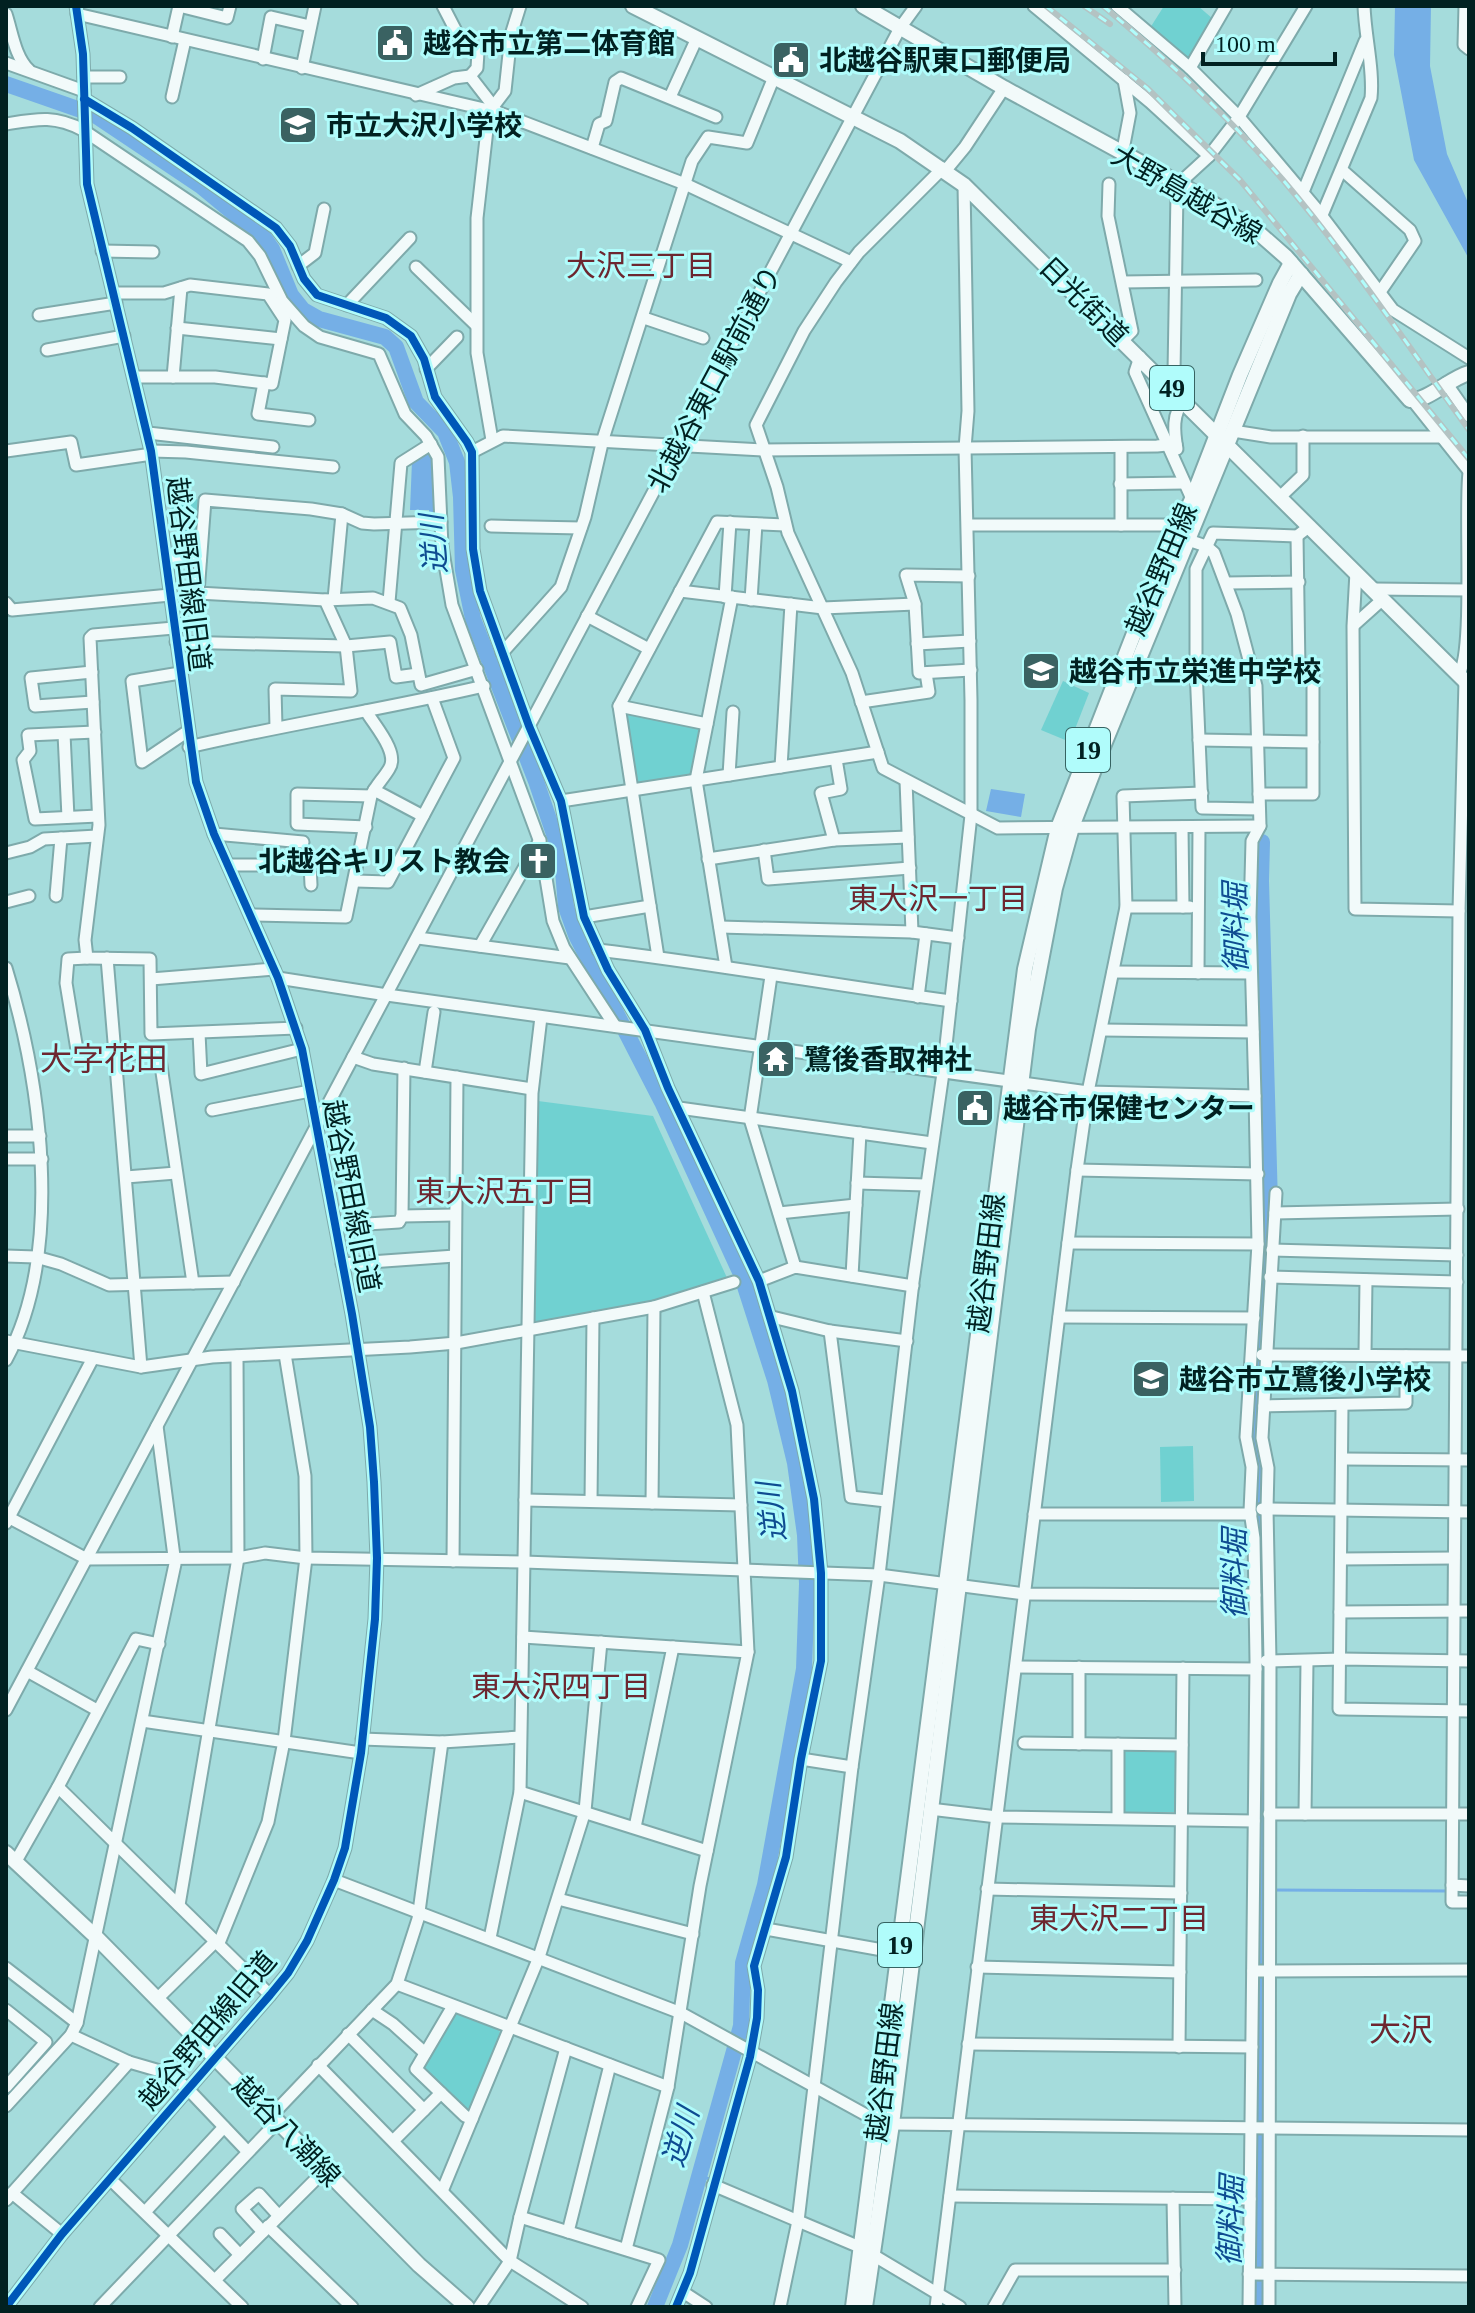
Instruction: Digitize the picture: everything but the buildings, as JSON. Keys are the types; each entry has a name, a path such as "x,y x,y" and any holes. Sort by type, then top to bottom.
{"main road":[{"name":"日光街道","path":"633,6 900,141 964,185 1216,433 1230,438 1280,497 1464,680"},
{"name":"大野島越谷線","path":"863,6 1253,228 1296,269 1404,396 1414,402"},
{"name":"越谷野田線","path":"885,2122 899,1953 951,1585 1015,1082 1065,828 1107,699 1178,525 1192,499 1216,433 1280,283 1296,269"},
{"name":"越谷野田線","path":"1065,828 1112,724 1289,294 1296,269"},
{"path":"1414,402 1469,373"},
{"name":"越谷野田線","path":"865,2307 868,2252 930,1809 951,1585"},
{"name":"越谷八潮線","path":"11,1857 96,1937 419,2265 467,2307"},
{"name":"越谷野田線","path":"853,2307 868,2252"}],"street":[{"path":"172,37 179,6 227,18 230,6"},
{"path":"302,68 313,6"},
{"path":"416,95 454,78 470,76 477,68 478,52 458,35 443,6"},
{"path":"492,440 481,386 476,325 477,218 492,110 505,91 511,35 520,6"},
{"path":"900,28 907,6"},
{"path":"900,28 916,6"},
{"path":"1034,6 1209,156"},
{"path":"1117,6 1190,68 1239,117 1322,215 1393,310 1469,358"},
{"path":"1190,68 1226,6"},
{"path":"1170,386 1174,372 1177,192 1180,184 1209,156 1239,117 1306,6"},
{"path":"1322,215 1371,98 1373,84 1364,6"},
{"path":"1465,6 1464,45 1469,49"},
{"path":"77,10 263,59 492,110 685,184 851,262"},
{"name":"越谷野田線旧道","path":"6,2307 62,2234 270,1995 288,1973 307,1941 345,1848 361,1753 374,1631 377,1558 370,1427 302,1049 276,973 214,834 196,782 189,747 152,453 87,184 83,128 84,77 77,10"},
{"path":"6,14 19,55 29,70"},
{"path":"263,59 271,17 310,26"},
{"name":"北越谷東口駅前通り","path":"6,1710 900,28"},
{"path":"670,97 697,38"},
{"path":"172,97 185,40"},
{"path":"1303,192 1366,41"},
{"path":"6,63 29,70 84,97 132,128 276,228 290,246 298,266 317,295 386,318 402,328 417,344 435,397 459,428 472,452 473,549 480,591 528,728 561,801 584,917 598,950 644,1030 759,1281 772,1317 792,1391 814,1499 821,1661 801,1759 786,1857 754,1966 758,1990 748,2049 713,2185 676,2307"},
{"path":"470,76 492,110"},
{"path":"84,77 120,77"},
{"path":"502,653 561,587 581,528 603,439 699,147 708,137 747,143 774,77"},
{"path":"592,148 599,124 606,121 615,82 621,78 716,117"},
{"path":"1122,155 1130,113 1124,80"},
{"path":"1004,88 965,147 851,262 804,331 756,425 777,487 785,525 852,673 883,768 998,828 1260,826"},
{"path":"6,124 42,117 83,128 248,241 260,256 282,301 304,326 320,337 379,354 405,414 431,444 440,466 444,568 452,605 512,757 540,840 553,921 570,958 618,1027"},
{"path":"1342,170 1410,230 1415,241 1380,292"},
{"path":"1109,184 1108,216 1132,331 1123,340"},
{"path":"780,2307 798,2221 852,1767 943,1073 971,815 964,185"},
{"path":"298,266 315,253 324,209"},
{"path":"347,305 410,238"},
{"path":"102,251 153,252"},
{"path":"416,267 476,325"},
{"path":"1123,282 1256,280"},
{"path":"39,315 114,298 164,293 190,285 268,294 285,320 272,384 215,377 135,377"},
{"path":"173,377 181,288"},
{"path":"644,318 703,338"},
{"path":"177,328 281,339"},
{"path":"47,350 124,336"},
{"path":"426,369 457,337"},
{"path":"1140,357 1135,372 1172,444 1192,499"},
{"path":"264,383 258,414 309,420"},
{"path":"1446,383 1469,416"},
{"path":"1172,444 1175,414 1184,401"},
{"path":"1414,402 1469,472 1464,680 1466,820 1464,896 1459,911 1464,1048 1462,1204 1457,1282 1463,1356 1455,1460 1452,1814 1452,1902 1469,1902"},
{"path":"148,433 273,447"},
{"path":"1230,438 1245,435 1443,437"},
{"path":"472,452 503,436 763,450 1172,444"},
{"path":"1280,497 1303,475 1303,436"},
{"path":"6,451 71,442 76,465 152,453 186,452 333,467"},
{"path":"389,602 401,463 431,444"},
{"path":"1121,447 1121,525"},
{"path":"1120,484 1183,481"},
{"path":"441,522 362,523 342,514 205,500 198,593 330,600 373,598 389,602 400,608 411,635 421,685 477,669"},
{"path":"276,727 275,689 351,691 346,646 330,600 342,514"},
{"path":"658,957 619,706 717,522 785,525"},
{"path":"726,967 696,780 728,597 730,522"},
{"path":"751,600 756,524"},
{"path":"968,525 1178,525"},
{"path":"491,526 581,528"},
{"path":"1259,809 1202,808 1196,669 1196,569 1213,533 1297,536 1310,526"},
{"path":"1297,536 1299,670"},
{"path":"1188,540 1206,546 1214,553 1227,583 1256,686 1260,826 1252,841 1251,973 1258,1174 1254,1318 1264,1406 1262,1438 1268,1468 1254,1538 1261,1663 1254,1821 1262,1970 1259,2274 1249,2307"},
{"path":"166,556 200,561"},
{"path":"1356,572 1353,626 1355,909 1459,911"},
{"path":"969,576 906,575 915,604 919,673 971,670"},
{"path":"1227,583 1299,582"},
{"path":"1353,626 1378,594 1468,590"},
{"path":"680,591 823,608 915,604"},
{"path":"6,603 12,610 170,595"},
{"path":"781,767 791,604"},
{"path":"587,616 649,649"},
{"path":"87,958 85,940 98,816 90,638 93,635 174,628"},
{"path":"917,644 970,641"},
{"path":"176,642 346,646 390,642 396,677 418,674"},
{"path":"1196,669 1313,671 1313,794 1259,794"},
{"path":"92,672 31,678 35,706 93,702"},
{"path":"180,673 132,681 142,762 188,731"},
{"path":"861,702 929,692 926,673"},
{"path":"189,747 484,686"},
{"path":"356,881 388,882 454,758 432,698"},
{"path":"619,706 707,724"},
{"path":"250,915 346,917 372,793 393,761 391,752 366,711"},
{"path":"729,775 733,712"},
{"path":"95,732 28,735 30,751 23,760 35,819 98,816"},
{"path":"64,734 68,817"},
{"path":"1199,740 1313,742"},
{"path":"561,801 878,752"},
{"path":"834,840 821,793 841,789 836,759"},
{"path":"906,781 912,932"},
{"path":"366,827 297,824 297,794 372,793 423,816"},
{"path":"936,2307 1077,1170 1088,1092 1126,907 1123,796 1202,793"},
{"path":"1182,827 1183,907"},
{"path":"1198,973 1199,827"},
{"path":"214,834 303,842"},
{"path":"6,853 30,847 44,839 97,836"},
{"path":"708,859 834,840 908,837"},
{"path":"56,896 61,838"},
{"path":"480,946 540,840"},
{"path":"764,850 768,879 910,868"},
{"path":"228,865 310,865 311,885"},
{"path":"6,902 29,896"},
{"path":"584,917 650,906"},
{"path":"1126,907 1198,907"},
{"path":"720,927 912,932 958,938"},
{"path":"918,997 926,934"},
{"path":"418,938 570,958"},
{"path":"598,950 951,1001"},
{"path":"107,958 141,1367"},
{"path":"152,1053 150,959 68,959 66,983 78,1056 152,1053 159,1052 193,1283"},
{"path":"6,968 21,1019 42,1159 41,1221 30,1299 10,1342 6,1360"},
{"path":"1113,972 1251,973"},
{"path":"151,979 276,973 387,995 1088,1092 1255,1096"},
{"path":"771,976 750,1119 795,1267"},
{"path":"425,1072 434,1012"},
{"path":"490,1938 520,1792 532,1089 541,1017"},
{"path":"151,1034 296,1028"},
{"path":"1102,1030 1253,1032"},
{"path":"199,1033 201,1074 302,1049"},
{"path":"353,1057 373,1064 532,1089"},
{"path":"336,1226 399,1222 402,1216 404,1068"},
{"path":"453,1561 457,1077"},
{"path":"212,1110 310,1091"},
{"path":"679,1108 932,1143"},
{"path":"852,1276 860,1133"},
{"path":"6,1136 40,1136"},
{"path":"6,1159 42,1159"},
{"path":"1077,1170 1258,1174"},
{"path":"126,1177 176,1173"},
{"path":"857,1183 926,1185"},
{"path":"1269,2307 1259,2274 1250,2199 1260,2128 1252,2047 1270,1891 1258,1509 1246,1437 1270,1277 1276,1193"},
{"path":"1275,1213 1462,1204"},
{"path":"779,1213 856,1205"},
{"path":"402,1216 455,1215"},
{"path":"1068,1243 1258,1244"},
{"path":"1272,1250 1457,1255"},
{"path":"6,1256 36,1257 61,1264 109,1285 234,1282"},
{"path":"342,1264 455,1256"},
{"path":"759,1281 795,1267 913,1286"},
{"path":"1270,1277 1457,1282"},
{"path":"1365,1353 1366,1280"},
{"path":"10,1342 141,1367 237,1356 456,1343 654,1307 734,1282"},
{"path":"626,2249 668,2087 707,1851 748,1652 737,1425 703,1292"},
{"path":"652,1503 654,1307"},
{"path":"772,1317 830,1331 907,1341"},
{"path":"1059,1317 1254,1318"},
{"path":"591,1501 593,1318"},
{"path":"830,1331 851,1497 886,1501"},
{"path":"157,1999 218,1942 268,1822 284,1741 306,1558 305,1476 285,1354"},
{"path":"1260,1354 1463,1356"},
{"path":"179,1905 238,1558 237,1356"},
{"path":"1264,1406 1406,1403 1406,1356"},
{"path":"93,1358 7,1519 87,1559 238,1558 265,1553 306,1558 524,1562 879,1575 1025,1594 1255,1595"},
{"path":"1342,1406 1339,1709 1469,1711"},
{"path":"6,2106 71,2035 77,2023 159,1644 174,1558 157,1426"},
{"path":"1343,1459 1469,1460"},
{"path":"525,1500 741,1505"},
{"path":"1034,1514 1258,1509 1469,1512"},
{"path":"1341,1559 1454,1558"},
{"path":"1340,1612 1469,1611"},
{"path":"523,1637 748,1652"},
{"path":"11,1857 58,1787 136,1639 159,1644"},
{"path":"443,2189 539,1957 585,1811 601,1642"},
{"path":"635,1827 673,1647"},
{"path":"1016,1667 1183,1668 1341,1659 1469,1661"},
{"path":"1305,1814 1307,1662"},
{"path":"1079,1667 1079,1744"},
{"path":"1179,2047 1183,1668"},
{"path":"27,1671 97,1710"},
{"path":"142,1721 361,1753"},
{"path":"362,1739 442,1742 520,1737"},
{"path":"100,2307 248,2152 318,2065 397,1984 419,1910 442,1742"},
{"path":"1024,1743 1182,1745"},
{"path":"1118,1744 1118,1818"},
{"path":"801,1759 852,1767"},
{"path":"58,1787 270,1995"},
{"path":"520,1792 707,1851"},
{"path":"930,1809 997,1817 1254,1821"},
{"path":"1269,1814 1469,1814"},
{"path":"334,1880 419,1910 681,2013 885,2122 957,2126 1469,2130"},
{"path":"1452,1885 1469,1886"},
{"path":"987,1889 1181,1893"},
{"path":"558,1899 693,1934"},
{"path":"766,1929 899,1953"},
{"path":"977,1967 1180,1972"},
{"path":"6,1968 77,2023"},
{"path":"1262,1970 1469,1970"},
{"path":"397,1984 668,2087"},
{"path":"453,2006 416,2069 465,2116 472,2119"},
{"path":"6,2010 46,2042 6,2087"},
{"path":"372,2010 425,2053"},
{"path":"348,2034 424,2110"},
{"path":"71,2035 129,2062 167,2073 187,2088 248,2152"},
{"path":"968,2044 1252,2047"},
{"path":"479,2307 510,2261 566,2048"},
{"path":"62,2234 9,2196 129,2062"},
{"path":"318,2065 443,2189 510,2261 582,2307"},
{"path":"568,2232 610,2065"},
{"path":"394,2140 441,2093"},
{"path":"145,2212 224,2127"},
{"path":"215,2280 325,2170"},
{"path":"110,2179 242,2307"},
{"path":"713,2185 868,2252 960,2307"},
{"path":"279,2216 259,2194 242,2209 352,2307"},
{"path":"950,2196 1250,2199"},
{"path":"1173,2198 1175,2307"},
{"path":"520,2217 659,2260 637,2307"},
{"path":"220,2234 240,2255"},
{"path":"994,2307 1015,2270 1175,2270"},
{"path":"1259,2274 1469,2276"},
{"path":"683,2292 706,2307"}],"shaded area":[{"path":"1164,6 1198,6 1213,19 1189,60 1150,28"},
{"path":"1395,6 1431,6 1430,66 1447,154 1469,205 1469,259 1414,160 1394,55"},
{"path":"430,451 435,462 433,514 429,514 429,510 410,510 412,461"},
{"path":"167,496 202,500 199,533 180,531"},
{"path":"1063,681 1089,693 1070,742 1041,730"},
{"path":"622,710 704,726 694,777 636,786"},
{"path":"991,789 1025,794 1021,817 986,811"},
{"path":"538,1101 653,1116 728,1280 634,1306 535,1323"},
{"path":"1193,1446 1194,1501 1161,1502 1160,1447"},
{"path":"1125,1749 1175,1750 1179,1754 1178,1812 1121,1812 1122,1753"},
{"path":"456,2012 499,2028 501,2039 466,2110 423,2067"}],"waterway":[{"name":"逆川","path":"6,84 95,115 201,186 265,239 291,295 303,310 319,319 385,337 396,347 416,402 445,432 457,462 463,570 473,619 536,781 562,858 566,907 576,935 662,1102 741,1274 775,1380 795,1463 805,1535 804,1669 765,1885 743,1963 741,2026 680,2245 655,2307"},
{"name":"御料堀","path":"1262,842 1270,1204 1254,1435 1261,1462 1263,1522"},
{"name":"御料堀","path":"1256,2307 1262,2124 1263,1562"},
{"path":"1273,1890 1449,1891"},
{"path":"699,2176 710,2179"}],"railway":[{"path":"1046,6 1147,88 1240,180 1469,459"},
{"path":"1084,6 1110,24"},
{"path":"1103,6 1196,89 1283,180 1355,272 1469,430"}],"cycle path":[{"path":"6,2307 62,2234 270,1995 288,1973 307,1941 345,1848 361,1753 375,1619 377,1558 370,1427 302,1049 278,978 214,834 196,782 151,451 87,184 83,54 76,6"},
{"path":"84,99 132,128 276,228 290,246 304,279 317,295 386,318 411,336 424,359 435,397 472,452 473,549 480,591 529,726 561,801 584,917 608,970 645,1030 668,1088 759,1281 792,1391 814,1499 821,1573 821,1661 801,1759 786,1857 754,1966 758,1990 757,2018 750,2057 690,2273 676,2307"}],"place":[{"name":"越谷市立第二体育館","path":"395,43"},
{"name":"北越谷駅東口郵便局","path":"791,60"},
{"name":"市立大沢小学校","path":"298,125"},
{"name":"越谷市立栄進中学校","path":"1041,671"},
{"name":"北越谷キリスト教会","path":"538,861"},
{"name":"鷺後香取神社","path":"776,1059"},
{"name":"越谷市保健センター","path":"975,1108"},
{"name":"越谷市立鷺後小学校","path":"1151,1379"}],"district":[{"name":"大沢三丁目","path":"641,266"},
{"name":"東大沢一丁目","path":"938,899"},
{"name":"大字花田","path":"104,1059"},
{"name":"東大沢五丁目","path":"505,1192"},
{"name":"東大沢四丁目","path":"561,1687"},
{"name":"東大沢二丁目","path":"1119,1919"},
{"name":"大沢","path":"1401,2030"}]}
